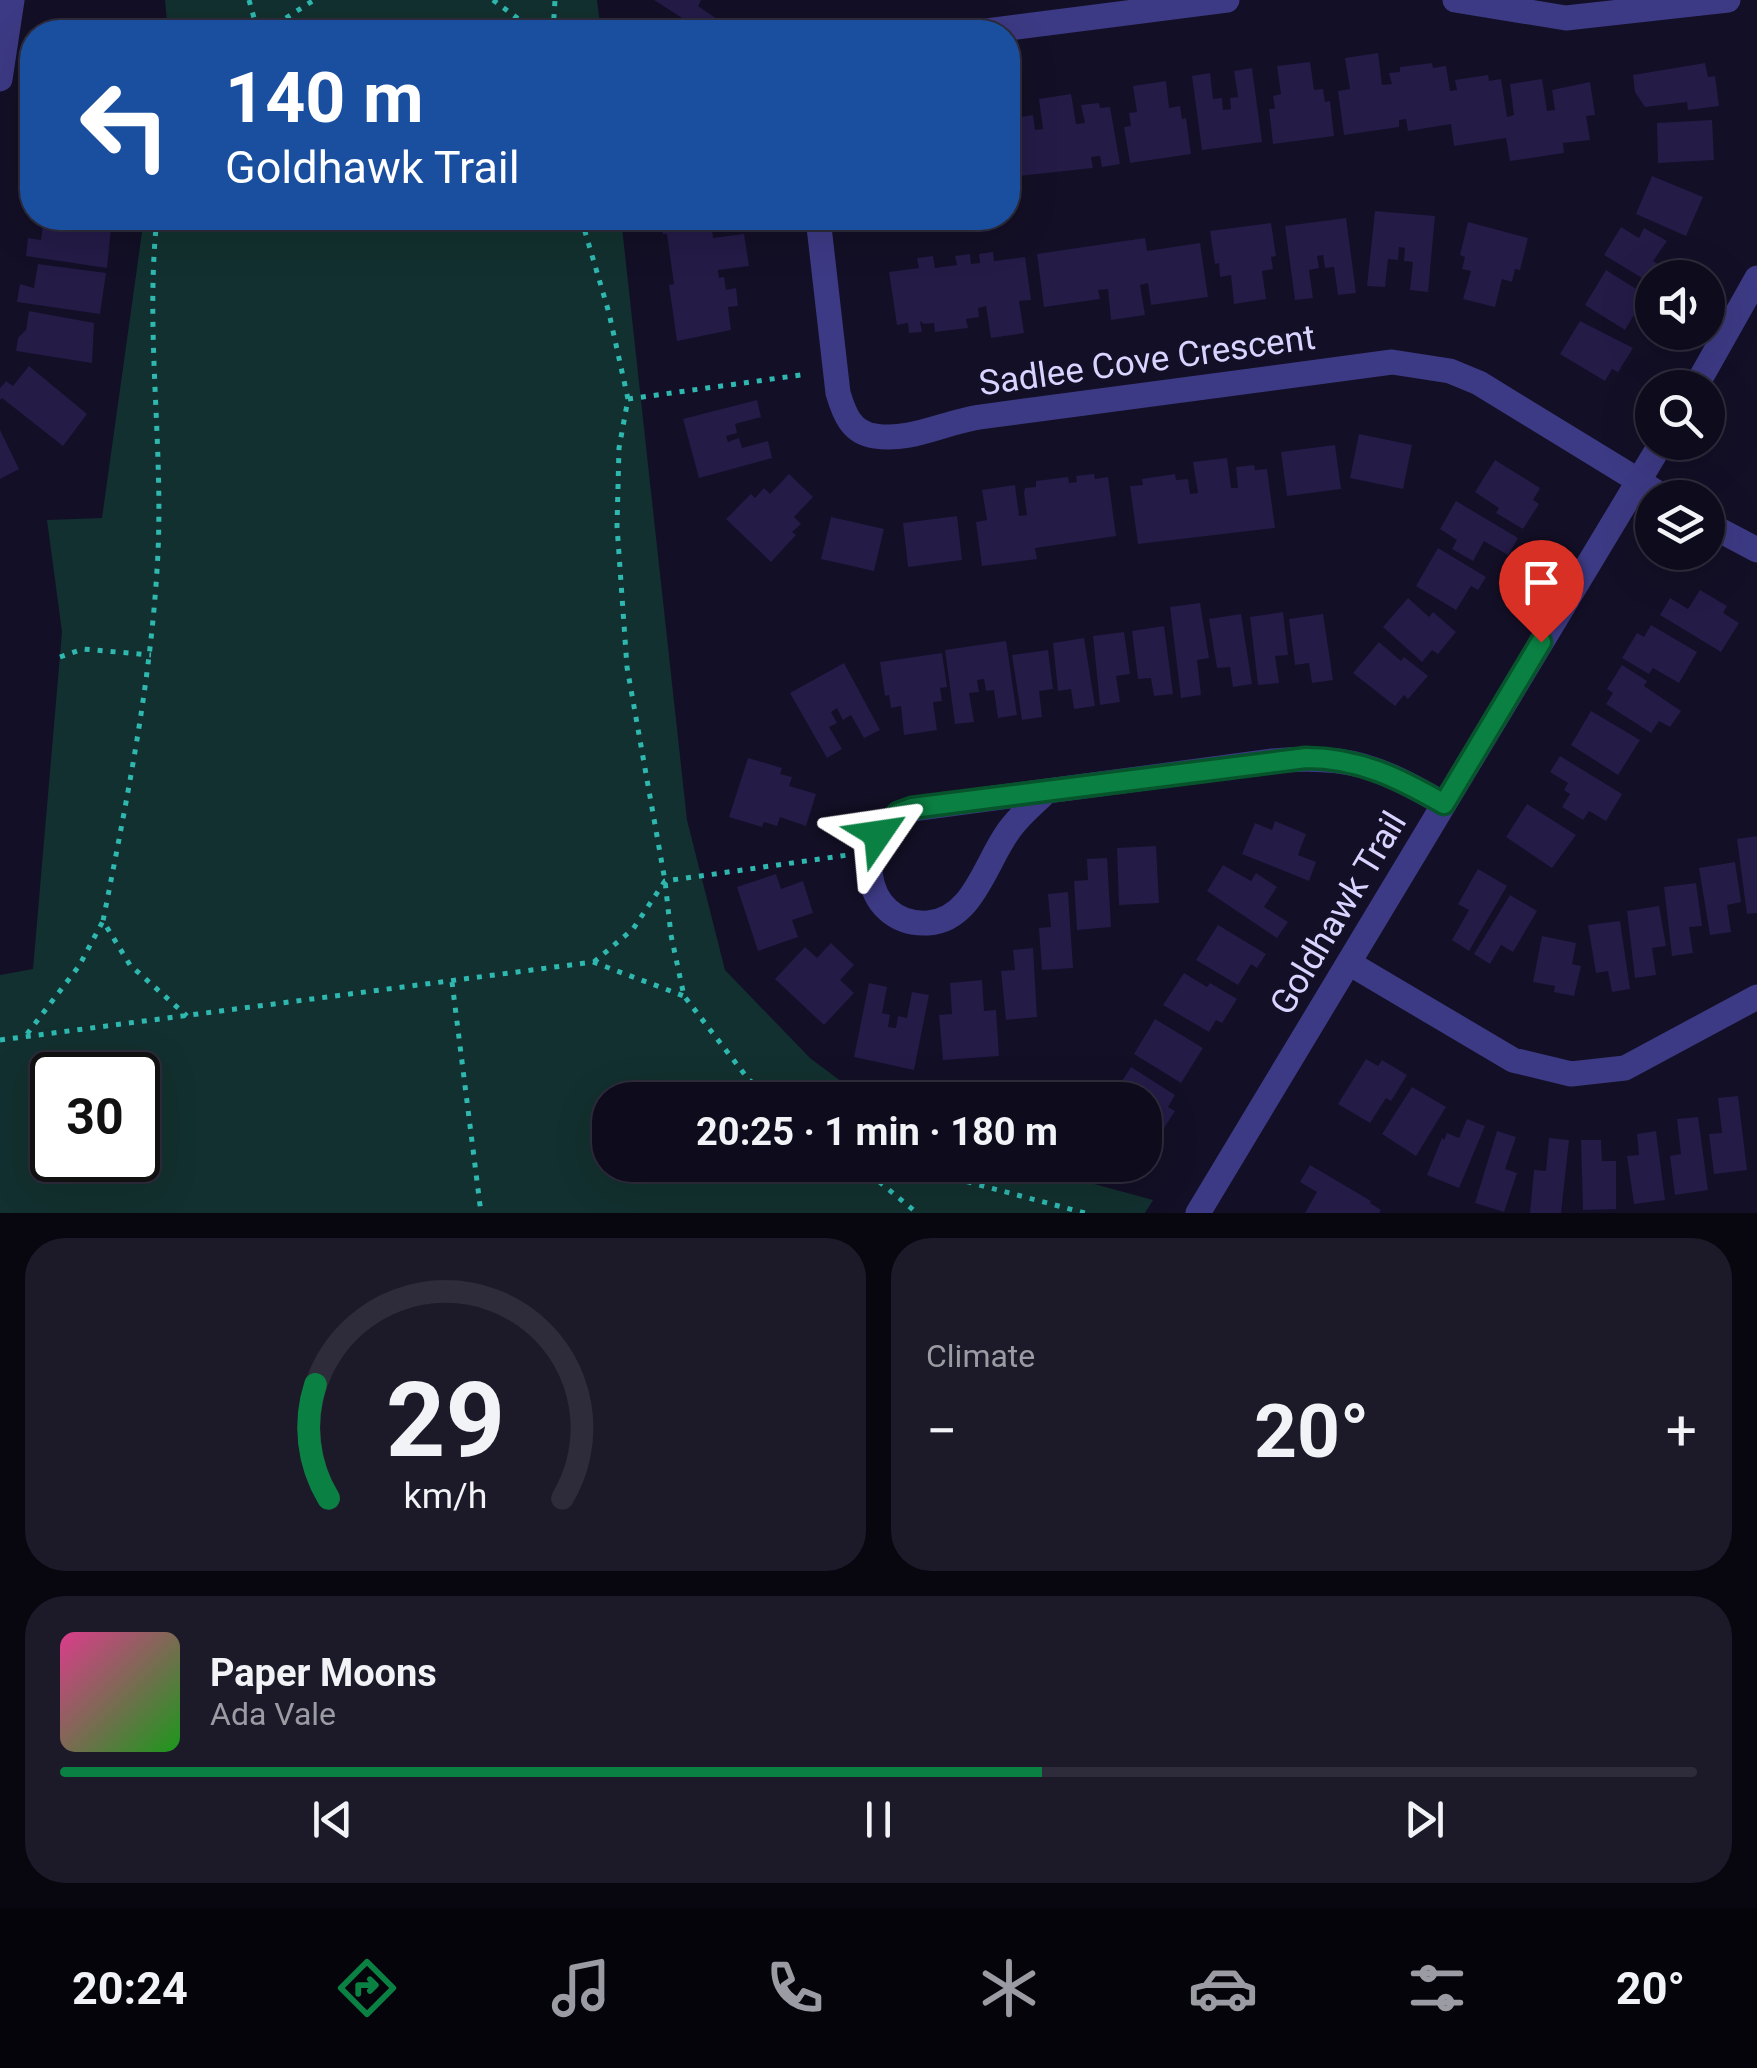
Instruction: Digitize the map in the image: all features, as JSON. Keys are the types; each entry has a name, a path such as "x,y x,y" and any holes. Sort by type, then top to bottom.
{"street":[{"path":"0,79 12,0"},
{"path":"1020,27 1227,0"},
{"path":"1455,0 1566,18 1728,0"},
{"name":"Sadlee Cove Crescent","path":"819,230 844,413 854,427 869,436 893,438 989,416 1392,362 1450,370 1480,383 1636,480"},
{"path":"1706,370 1757,278"},
{"name":"Goldhawk Trail","path":"1198,1213 1635,486"},
{"path":"1725,533 1757,550"},
{"path":"1048,791 1010,829 964,907 948,917 928,923 908,920 890,911 878,897 870,879 871,854 878,834 898,813 912,808 1274,761 1329,758 1365,765 1399,778 1444,804"},
{"path":"1348,963 1513,1060 1572,1074 1625,1068 1757,997"}],"path":[{"path":"281,20 314,0"},
{"path":"493,0 520,20"},
{"path":"26,1036 79,966 104,921 141,728 151,655 158,549 154,324 158,230"},
{"path":"585,230 609,313 628,399 619,448 616,526 626,667 665,880 671,935 684,996 752,1082"},
{"path":"628,399 837,371"},
{"path":"60,658 84,649 151,655"},
{"path":"594,962 634,929 665,880 871,854"},
{"path":"104,921 130,965 187,1016"},
{"path":"0,1040 594,962 684,996"},
{"path":"452,982 481,1213"},
{"path":"879,1182 918,1213"},
{"path":"968,1182 1085,1213"}],"green space":[{"path":"165,0 597,0 600,20 167,20"},
{"path":"142,230 622,230 687,820 725,970 810,1058 842,1082 592,1082 592,1182 1087,1182 1153,1200 1145,1213 0,1213 0,975 33,969 62,632 47,520 102,518"}],"building":[{"path":"654,0 701,0 698,6 719,20 685,20"},
{"path":"1378,53 1382,85 1392,84 1389,73 1400,72 1400,67 1432,63 1433,68 1446,66 1450,91 1457,90 1455,80 1488,75 1489,81 1501,79 1507,117 1514,115 1510,84 1542,79 1547,111 1555,110 1552,90 1590,82 1595,115 1586,116 1590,140 1563,143 1564,153 1510,161 1506,138 1454,146 1451,124 1408,131 1406,119 1399,120 1399,127 1344,135 1338,91 1350,89 1345,58"},
{"path":"1310,62 1314,90 1323,89 1325,102 1330,101 1334,136 1273,144 1269,109 1275,109 1273,96 1281,94 1277,66"},
{"path":"1705,63 1708,77 1715,76 1719,106 1688,110 1687,102 1645,107 1635,92 1633,75"},
{"path":"1252,68 1262,142 1202,150 1192,76 1210,73 1213,99 1222,98 1223,110 1231,109 1230,98 1238,97 1234,71"},
{"path":"1166,81 1169,108 1180,106 1182,119 1186,118 1191,154 1130,163 1124,127 1131,126 1129,113 1137,112 1133,86"},
{"path":"1071,94 1076,124 1085,123 1081,105 1099,103 1100,108 1110,107 1120,164 1102,167 1100,156 1091,157 1093,168 1020,176 1020,117 1033,115 1035,130 1043,129 1039,99"},
{"path":"1712,120 1714,160 1658,163 1657,123"},
{"path":"1652,176 1703,197 1686,236 1636,214"},
{"path":"1375,211 1435,216 1428,292 1410,290 1413,262 1404,261 1405,248 1399,247 1398,260 1388,259 1385,287 1367,286"},
{"path":"1346,218 1356,293 1338,295 1334,267 1325,268 1323,255 1317,256 1319,268 1309,270 1313,298 1295,300 1285,226"},
{"path":"1468,222 1528,238 1520,270 1515,269 1512,282 1502,279 1495,307 1463,299 1471,271 1462,269 1465,257 1460,255"},
{"path":"1271,223 1276,256 1271,257 1273,269 1262,271 1266,299 1234,304 1231,275 1220,277 1210,231"},
{"path":"1621,227 1639,238 1644,228 1667,241 1654,260 1635,260 1635,274 1604,255"},
{"path":"42,230 111,230 107,268 26,256 28,238 41,240"},
{"path":"662,230 712,230 713,238 744,234 749,266 718,270 726,290 736,288 738,306 728,307 731,330 677,341 669,285 674,284 667,234"},
{"path":"1145,238 1147,251 1200,243 1208,297 1151,305 1148,283 1140,285 1145,315 1111,320 1108,289 1098,290 1100,299 1044,307 1037,254"},
{"path":"993,252 994,261 1025,257 1031,300 1019,301 1024,333 991,338 986,306 978,308 979,317 966,319 968,328 935,332 934,323 920,321 922,332 909,333 908,323 897,325 889,272 919,268 917,258 933,256 935,268 957,265 955,256 970,254 971,264 980,263 979,254"},
{"path":"38,264 106,273 100,314 17,302 20,284 34,288"},
{"path":"1606,270 1635,288 1635,314 1625,330 1585,305"},
{"path":"29,311 94,323 92,363 16,351 18,338 26,330"},
{"path":"1580,321 1633,348 1618,372 1612,369 1605,381 1560,354"},
{"path":"29,366 87,414 63,446 0,400 0,388 6,381 13,386"},
{"path":"757,400 761,417 735,424 737,433 726,436 728,442 739,438 742,448 768,441 772,458 699,478 683,419"},
{"path":"0,430 19,469 0,479"},
{"path":"1359,434 1412,445 1403,489 1350,478"},
{"path":"1335,445 1341,489 1287,496 1281,452"},
{"path":"1227,458 1231,488 1238,488 1236,467 1254,465 1255,470 1267,469 1275,528 1138,544 1130,486 1143,485 1142,479 1175,474 1176,480 1188,479 1190,494 1198,493 1193,462"},
{"path":"1495,460 1540,488 1533,500 1539,504 1523,529 1496,513 1499,508 1475,492"},
{"path":"789,474 813,497 794,517 801,524 792,532 796,535 771,562 726,519 751,494 755,498 764,488 770,494"},
{"path":"1094,474 1095,479 1108,477 1116,536 1035,548 1037,559 982,566 976,522 987,520 982,490 1015,485 1019,516 1027,515 1025,488 1036,487 1036,481 1068,477 1069,483 1077,482 1076,476"},
{"path":"1456,501 1518,538 1508,555 1484,541 1473,561 1452,549 1457,540 1440,529"},
{"path":"957,516 962,560 908,567 903,523"},
{"path":"831,517 884,529 874,571 821,559"},
{"path":"1438,548 1486,577 1478,590 1471,586 1456,610 1416,586"},
{"path":"1700,590 1727,606 1723,613 1739,623 1721,652 1660,615 1670,598 1688,609"},
{"path":"1408,598 1429,617 1433,612 1456,632 1438,654 1432,650 1422,662 1383,627"},
{"path":"1200,603 1209,658 1197,660 1201,695 1181,698 1170,607"},
{"path":"1283,612 1288,655 1275,656 1279,683 1258,685 1250,617"},
{"path":"1241,614 1252,684 1233,687 1230,667 1217,668 1209,619"},
{"path":"1323,614 1333,680 1312,683 1309,663 1295,665 1289,619"},
{"path":"1651,625 1697,652 1679,683 1653,668 1649,674 1622,658 1637,633 1644,637"},
{"path":"1164,626 1173,694 1154,696 1151,678 1138,679 1132,631"},
{"path":"1124,632 1130,674 1116,676 1120,702 1100,705 1093,636"},
{"path":"1084,638 1095,706 1074,709 1071,689 1058,691 1053,643"},
{"path":"1006,641 1017,715 998,718 994,690 986,691 984,679 977,680 979,692 969,693 974,722 955,724 945,650"},
{"path":"1379,642 1401,661 1404,657 1428,676 1408,699 1404,695 1395,706 1353,673"},
{"path":"1048,650 1053,689 1039,691 1042,717 1022,720 1012,655"},
{"path":"942,653 947,687 940,688 942,701 933,702 937,730 904,735 901,706 891,708 889,695 885,696 880,662"},
{"path":"844,663 880,730 864,738 851,715 843,720 837,708 831,712 837,723 829,727 842,749 827,758 790,693"},
{"path":"1622,665 1647,681 1644,686 1681,711 1670,727 1659,721 1651,733 1606,704 1613,693 1607,689"},
{"path":"1591,711 1640,740 1618,775 1571,745"},
{"path":"1560,756 1622,794 1606,821 1589,811 1583,820 1562,807 1570,794 1564,790 1568,783 1550,772"},
{"path":"748,758 782,768 780,774 792,777 789,786 816,794 806,826 780,817 777,826 764,822 762,827 729,817"},
{"path":"1527,804 1576,835 1552,868 1506,837"},
{"path":"1275,821 1306,834 1298,855 1316,862 1309,881 1242,854 1255,823 1272,830"},
{"path":"1757,836 1757,913 1747,914 1737,839"},
{"path":"1156,846 1159,903 1119,905 1117,848"},
{"path":"1107,858 1111,927 1077,930 1074,881 1088,880 1087,859"},
{"path":"1735,862 1741,902 1727,905 1731,932 1710,935 1699,868"},
{"path":"1223,865 1251,881 1256,873 1277,887 1264,907 1288,922 1277,938 1207,891"},
{"path":"1478,869 1507,886 1469,951 1452,940 1469,910 1458,904"},
{"path":"776,874 781,889 803,881 813,913 792,920 798,937 758,951 737,887"},
{"path":"1696,883 1702,926 1689,927 1693,953 1672,956 1664,887"},
{"path":"1068,892 1073,968 1042,970 1039,928 1051,927 1048,894"},
{"path":"1510,895 1537,911 1513,952 1501,945 1490,964 1474,954"},
{"path":"1659,906 1666,946 1652,948 1656,975 1635,978 1627,911"},
{"path":"1620,921 1630,989 1612,992 1608,971 1596,973 1588,925"},
{"path":"1218,925 1266,954 1257,968 1251,964 1238,985 1196,960"},
{"path":"1542,936 1576,943 1572,964 1581,966 1574,996 1554,992 1555,986 1533,982"},
{"path":"831,943 854,965 840,980 854,993 824,1025 775,979 805,947 817,958"},
{"path":"1033,948 1037,1017 1006,1020 1001,971 1015,970 1013,950"},
{"path":"1184,973 1237,999 1222,1023 1216,1020 1209,1032 1163,1005"},
{"path":"982,980 984,1011 996,1010 999,1056 943,1060 939,1015 952,1014 950,983"},
{"path":"869,983 887,987 882,1013 890,1015 888,1027 896,1028 898,1016 907,1018 912,992 929,995 914,1070 854,1057"},
{"path":"1155,1019 1203,1048 1181,1083 1134,1054"},
{"path":"1366,1059 1378,1066 1382,1060 1407,1075 1391,1101 1386,1098 1370,1123 1338,1104"},
{"path":"1131,1067 1155,1082 1122,1082"},
{"path":"1162,1087 1175,1095 1168,1107 1175,1111 1162,1131"},
{"path":"1412,1087 1446,1107 1416,1156 1382,1134"},
{"path":"1738,1096 1747,1170 1714,1174 1709,1134 1722,1133 1718,1098"},
{"path":"1698,1117 1708,1190 1675,1195 1670,1156 1681,1154 1677,1119"},
{"path":"1467,1119 1485,1126 1459,1188 1427,1175 1442,1138 1447,1133 1459,1138"},
{"path":"1497,1131 1516,1137 1505,1169 1517,1173 1504,1212 1475,1203"},
{"path":"1656,1131 1665,1200 1634,1204 1627,1156 1639,1155 1637,1134"},
{"path":"1549,1138 1569,1140 1561,1213 1530,1213 1534,1170 1546,1171"},
{"path":"1581,1140 1601,1140 1602,1161 1616,1161 1616,1209 1583,1210"},
{"path":"1310,1165 1381,1210 1305,1213 1317,1192 1300,1182"}],"route":[{"path":"878,834 890,819 912,808 1306,758 1365,765 1399,778 1444,804 1541,642"}]}
